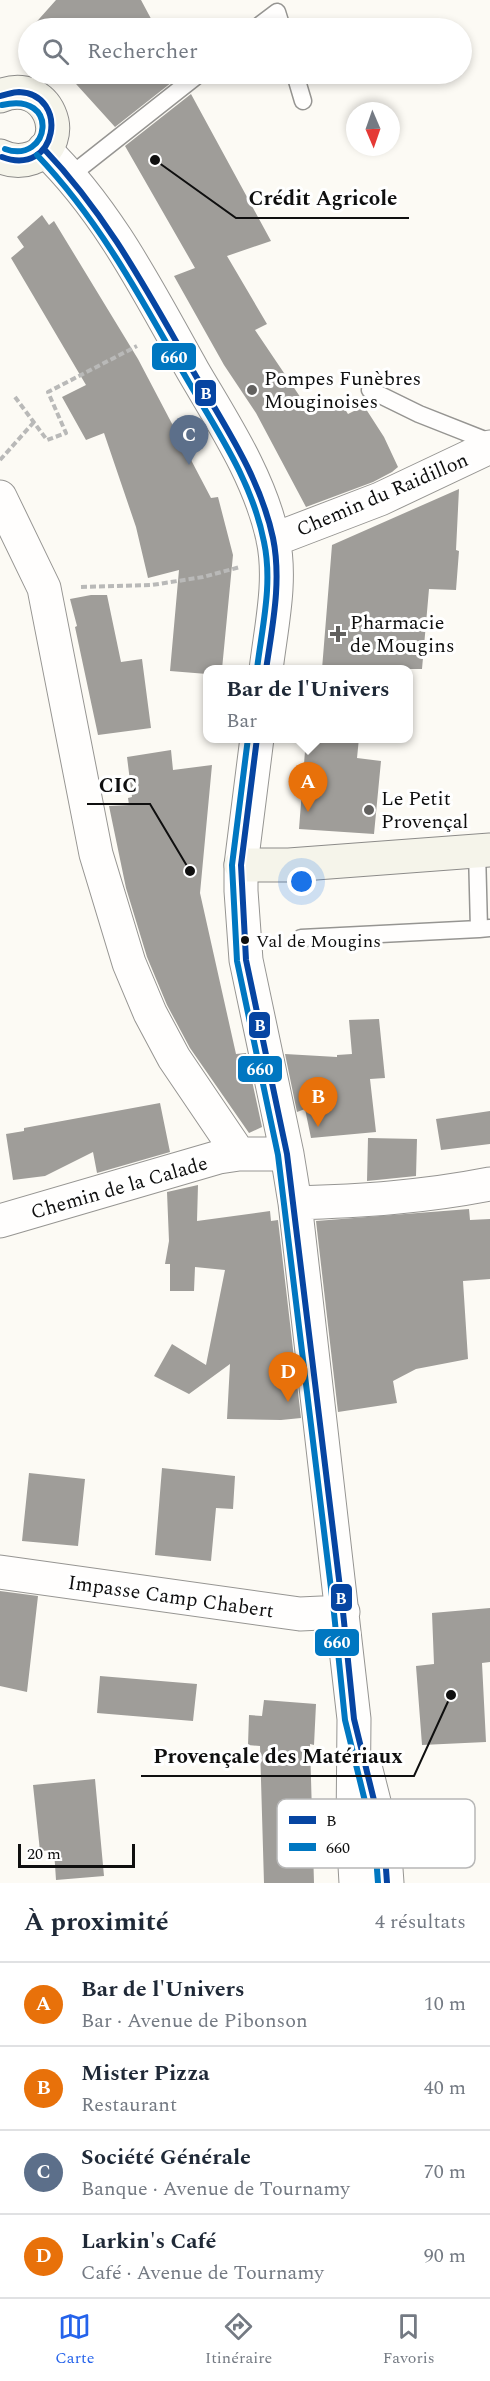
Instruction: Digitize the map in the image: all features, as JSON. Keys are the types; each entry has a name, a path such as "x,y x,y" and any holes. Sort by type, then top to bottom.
{"street":[{"path":"0,96 19,91 30,93 48,108 52,129 50,139 15,161"},
{"path":"15,161 71,175 123,246 241,455 264,505 277,564 267,665"},
{"name":"Chemin du Raidillon","path":"273,540 380,499 490,447"},
{"path":"0,497 44,588 96,854 129,963 150,1013 174,1058 239,1154"},
{"path":"256,743 241,865 246,960 287,1154 295,1203 354,1719 353,1799"},
{"path":"241,865 289,865 483,851"},
{"name":"Chemin de la Calade","path":"0,1221 219,1157 239,1154 287,1154"},
{"path":"295,1203 367,1201 436,1195 490,1184"},
{"name":"Impasse Camp Chabert","path":"0,1572 300,1614 343,1612"},
{"path":"354,1719 374,1799"},
{"path":"356,1868 357,1883"},
{"path":"386,1868 387,1883"}],"lane":[{"path":"269,18 277,12 279,18"},
{"path":"71,175 186,84"},
{"path":"298,84 303,100"},
{"path":"370,390 419,414 490,442"},
{"path":"301,938 485,929 483,851"}],"path":[{"path":"15,397 47,440 66,433 48,392 170,330"},
{"path":"0,460 33,422"},
{"path":"44,588 152,585 203,577 240,567"}],"building":[{"path":"56,0 141,0 151,18 40,18"},
{"path":"76,84 170,84 115,127"},
{"path":"191,94 271,241 227,256 267,324 255,330 311,413 339,400 348,414 364,406 384,437 398,467 373,482 306,507 256,413 224,365 174,276 195,268 125,146"},
{"path":"42,215 49,225 54,221 138,359 211,498 218,497 233,555 222,665 203,665 203,674 170,671 179,570 148,578 136,527 104,433 86,440 62,397 86,385 11,258 24,247 17,237"},
{"path":"459,489 456,550 459,551 456,590 429,589 422,669 413,669 413,665 322,665 332,545"},
{"path":"107,595 121,662 142,659 151,728 98,735 70,599"},
{"path":"306,743 358,743 357,758 381,761 374,834 299,829"},
{"path":"171,750 173,770 212,765 200,893 236,1054 246,1053 262,1127 249,1133 190,1048 167,1005 147,957 126,888 109,806 129,805 128,798 132,797 127,757"},
{"path":"379,1019 385,1078 370,1079 376,1132 311,1138 305,1109 297,1112 285,1054 337,1057 337,1055 352,1054 349,1020"},
{"path":"160,1103 170,1152 97,1173 93,1152 45,1176 13,1180 6,1134 24,1131 24,1128"},
{"path":"490,1111 490,1144 441,1150 436,1119"},
{"path":"368,1138 417,1139 416,1176 367,1181"},
{"path":"198,1185 197,1221 270,1211 271,1221 278,1220 301,1418 227,1419 230,1364 189,1394 154,1376 172,1344 206,1365 225,1270 195,1267 194,1291 170,1291 170,1264 165,1264 169,1241 167,1192"},
{"path":"469,1209 470,1220 490,1219 490,1279 463,1281 468,1359 416,1369 393,1381 397,1403 338,1412 316,1221"},
{"path":"162,1468 235,1476 233,1509 216,1508 211,1561 155,1555"},
{"path":"29,1473 85,1479 78,1546 22,1541"},
{"path":"0,1591 38,1596 27,1692 0,1686"},
{"path":"490,1608 490,1662 482,1663 486,1742 422,1745 416,1666 434,1664 432,1613"},
{"path":"100,1676 197,1684 193,1721 97,1713"},
{"path":"264,1700 316,1704 314,1745 310,1744 312,1799 277,1799 277,1868 314,1868 314,1883 264,1883 260,1746 248,1745 249,1715 262,1716"},
{"path":"95,1779 104,1876 56,1880 54,1850 40,1851 33,1785"}],"transit line":[{"name":"B","path":"0,96 14,92 35,96 46,106 51,119 51,133 45,146 35,156 21,160 2,157"},
{"name":"660","path":"2,105 21,104 34,108 41,117 42,128 39,138 32,147 20,151 5,149"},
{"name":"B","path":"44,149 88,201 143,283 229,431 250,473 267,516 276,555 275,604 267,665"},
{"name":"660","path":"37,155 80,206 117,260 242,476 258,519 266,558 266,606 258,665"},
{"name":"660","path":"247,743 232,865 237,961 278,1155 345,1720 364,1799"},
{"name":"B","path":"256,743 241,865 246,960 287,1154 354,1719 374,1799"},
{"name":"660","path":"377,1868 378,1883"},
{"name":"B","path":"386,1868 387,1883"}],"place":[{"name":"Crédit Agricole","path":"155,160"},
{"name":"Pompes Funèbres Mouginoises","path":"252,390"},
{"name":"Société Générale","path":"189,465"},
{"name":"Pharmacie de Mougins","path":"338,634"},
{"name":"Le Petit Provençal","path":"369,810"},
{"name":"Bar de l'Univers","path":"308,812"},
{"name":"CIC","path":"190,871"},
{"name":"Val de Mougins","path":"245,940"},
{"name":"Mister Pizza","path":"318,1127"},
{"name":"Larkin's Café","path":"288,1402"},
{"name":"Provençale des Matériaux","path":"451,1695"}]}
